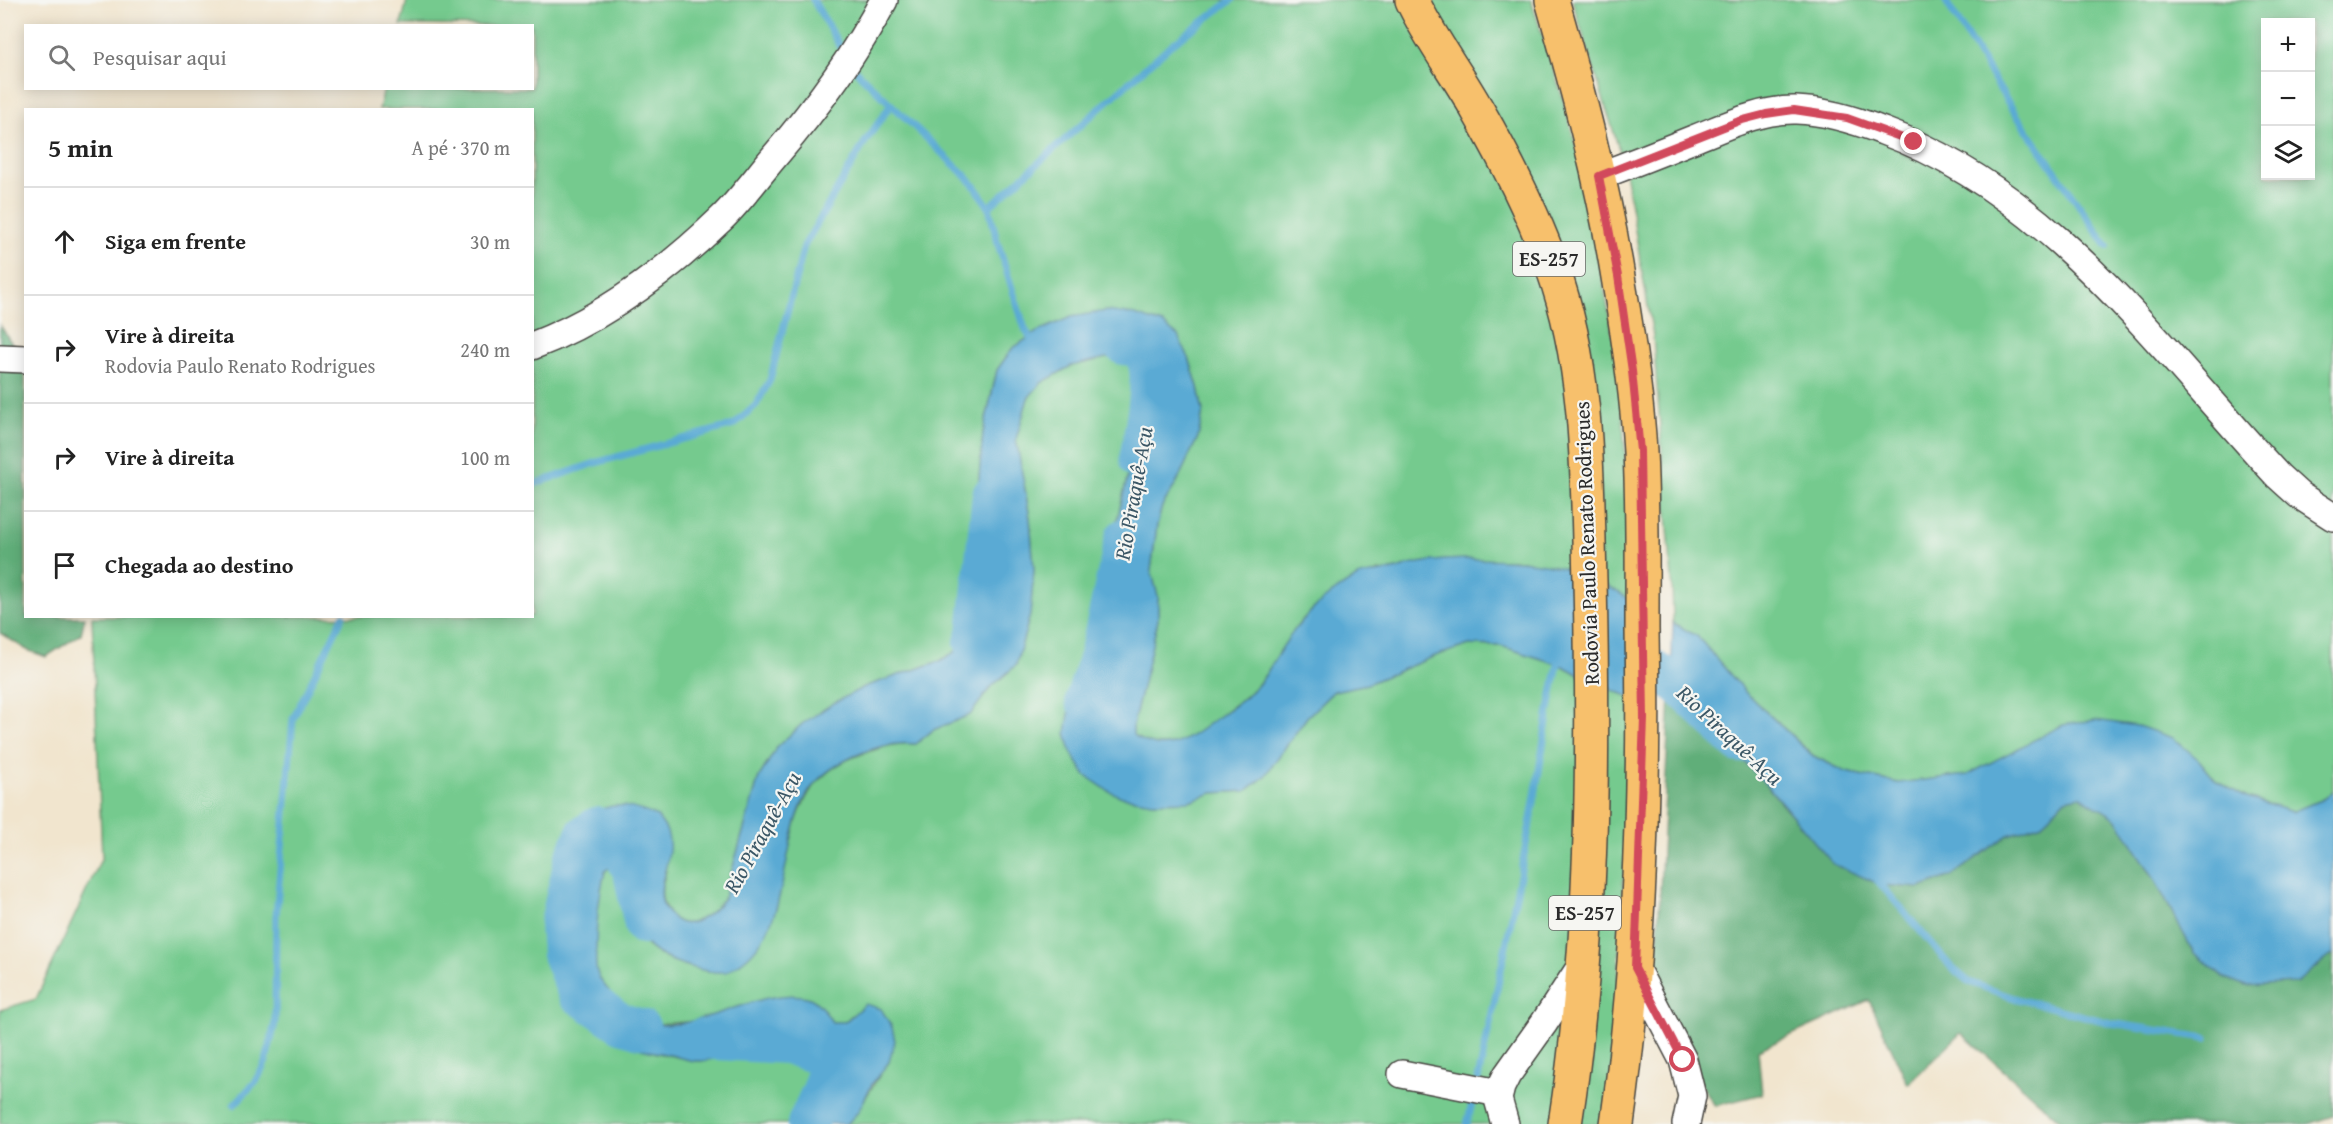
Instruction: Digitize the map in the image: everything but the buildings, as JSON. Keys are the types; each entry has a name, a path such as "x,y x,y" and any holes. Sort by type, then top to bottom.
{"main road":[{"name":"Rodovia Paulo Renato Rodrigues","path":"1412,0 1479,111 1522,198 1553,269 1567,316 1580,374 1587,455 1593,701 1583,963 1573,1070 1565,1124"},
{"name":"ES-257","path":"1552,0 1599,176 1618,276 1632,371 1640,451 1644,718 1635,968 1617,1124"}],"street":[{"path":"534,345 559,336 617,302 664,270 723,218 812,112 862,40 884,0"},
{"path":"1599,176 1739,121 1794,110 1847,118 1914,142 1947,159 2009,198 2077,258 2158,340 2278,476 2299,495 2333,517"},
{"path":"0,358 24,359"},
{"path":"1505,1124 1499,1108 1499,1093 1507,1075 1583,963"},
{"path":"1635,968 1683,1060 1692,1096 1686,1124"},
{"path":"1402,1074 1499,1093"}],"green space":[{"path":"407,0 1531,0 1565,105 1583,172 1620,375 1635,603 1592,578 1520,560 1446,560 1416,564 1385,572 1378,571 1334,595 1311,611 1296,627 1256,687 1201,730 1191,737 1169,745 1146,742 1133,735 1133,724 1158,620 1158,596 1151,570 1157,525 1162,506 1176,484 1198,437 1203,412 1198,387 1189,358 1037,332 1012,349 997,370 983,433 977,500 986,548 984,578 969,637 955,652 940,661 864,687 802,724 778,746 759,777 724,898 699,920 684,923 670,915 662,897 666,871 595,816 579,878 583,984 606,1025 623,1042 657,1053 700,1061 728,1055 776,1033 791,1032 800,1035 814,1062 824,1095 821,1113 812,1124 0,1124 0,1010 36,999 102,857 92,618 534,618 534,108 379,108 384,90 534,90 534,24 401,24"},
{"path":"1572,0 2333,0 2333,791 2323,799 2292,812 2247,798 2216,781 2199,760 2063,725 1968,775 1898,783 1846,772 1814,756 1747,694 1697,636 1673,623 1672,579 1653,336 1624,165"},
{"path":"0,325 24,362 24,618 85,618 81,634 46,657 27,650 0,633"},
{"path":"1125,356 1143,371 1150,388 1149,400 1112,541 1110,570 1115,605 1113,622 1108,639 1078,682 1153,802 1189,801 1212,793 1246,791 1264,777 1307,717 1334,691 1367,684 1435,656 1469,645 1501,646 1548,661 1565,667 1594,683 1633,698 1614,1062 1603,1124 847,1124 889,1062 852,1015 845,1022 832,1022 822,1008 768,999 698,1021 657,1024 636,1018 619,1006 599,978 595,968 596,911 605,871 626,859 633,864 628,911 646,945 665,958 708,971 756,930 776,909 797,819 813,787 826,774 842,763 862,754 895,745 916,744 933,730 970,715 990,688 1016,665 1030,615 1034,570 1030,518 1016,439 1028,398 1041,383 1071,366"},
{"path":"1671,676 1697,702 1833,863 1881,885 1920,888 1951,876 2008,835 2042,824 2065,799 2080,796 2116,817 2151,873 2194,953 2296,983 2333,954 2333,1116 2308,1124 2064,1124 1961,1033 1908,1084 1869,1000 1758,1050 1762,1094 1715,1106 1668,1033 1653,1030"}],"water":[{"path":"1106,311 1135,315 1163,324 1178,336 1189,358 1203,412 1198,437 1176,484 1162,506 1157,525 1151,570 1158,596 1158,620 1133,725 1133,735 1147,742 1171,745 1192,735 1240,701 1262,680 1292,633 1310,613 1348,582 1364,575 1418,563 1455,559 1497,559 1539,563 1575,571 1606,585 1635,603 1633,698 1594,683 1565,667 1548,661 1501,646 1469,645 1435,656 1367,684 1334,691 1307,717 1264,777 1246,791 1212,793 1189,801 1153,802 1122,797 1107,790 1085,775 1071,752 1066,733 1070,707 1078,682 1108,639 1113,622 1115,605 1110,570 1112,541 1149,400 1150,388 1143,371 1125,356 1071,366 1041,383 1028,398 1016,439 1030,518 1034,570 1030,615 1016,665 990,688 970,715 933,730 916,744 886,746 854,756 826,773 814,784 797,817 776,910 755,950 725,972 698,969 656,953 629,922 633,864 626,859 605,871 598,912 596,970 611,994 630,1015 652,1024 677,1024 757,1001 783,996 807,997 815,1001 832,1022 845,1022 865,1004 881,1009 892,1027 895,1041 889,1062 872,1084 858,1112 847,1124 812,1124 821,1113 824,1095 814,1062 800,1035 788,1033 763,1038 726,1055 701,1061 645,1050 622,1041 610,1030 591,1001 578,968 572,934 574,892 595,816 608,807 624,806 657,816 666,830 669,841 661,896 664,908 677,921 684,923 699,920 713,910 724,898 759,777 778,746 802,724 832,704 864,687 940,661 955,652 969,637 984,578 986,548 977,500 983,433 997,370 1012,349 1037,332 1071,317"},
{"path":"1673,623 1697,636 1747,694 1813,756 1846,772 1898,783 1967,775 2063,725 2095,720 2138,726 2173,738 2199,760 2216,781 2247,798 2292,812 2323,799 2333,791 2333,954 2296,983 2246,986 2223,977 2194,953 2151,873 2116,818 2080,796 2065,799 2042,824 2008,835 1951,876 1920,888 1881,885 1833,864 1770,789 1736,753 1697,702 1671,676"}],"waterway":[{"path":"813,0 845,55"},
{"path":"989,207 1172,44 1232,0"},
{"path":"1945,0 2007,101 2107,246"},
{"path":"852,67 970,180 989,207 997,241 1025,329 1033,343"},
{"path":"534,484 595,463 734,425 756,405 770,380 804,246 865,142 890,106"},
{"name":"Rio Piraquê-Açu","path":"1124,345 1140,349 1148,364 1148,406 1139,460"},
{"name":"Rio Piraquê-Açu","path":"974,642 977,633 992,495"},
{"name":"Rio Piraquê-Açu","path":"1085,700 1099,656 1125,538"},
{"path":"234,1105 257,1080 266,1061 275,1023 276,916 293,719 342,618"},
{"name":"Rio Piraquê-Açu","path":"1611,648 1677,683 1739,743"},
{"path":"1477,1084 1531,819 1560,656"},
{"name":"Rio Piraquê-Açu","path":"641,1029 621,1023 578,994 562,954 560,923 574,860 585,835 597,827 614,834 633,872 644,925"},
{"path":"1877,880 1951,967 1969,982 2014,998 2111,1023 2206,1038"},
{"name":"Rio Piraquê-Açu","path":"700,1039 787,1044 818,1055 826,1065 824,1086 807,1124"},
{"path":"1467,1124 1474,1095"}],"route":[{"path":"1683,1060 1635,968 1644,718 1640,451 1632,371 1618,276 1599,176 1739,121 1794,110 1847,118 1914,142"}]}
